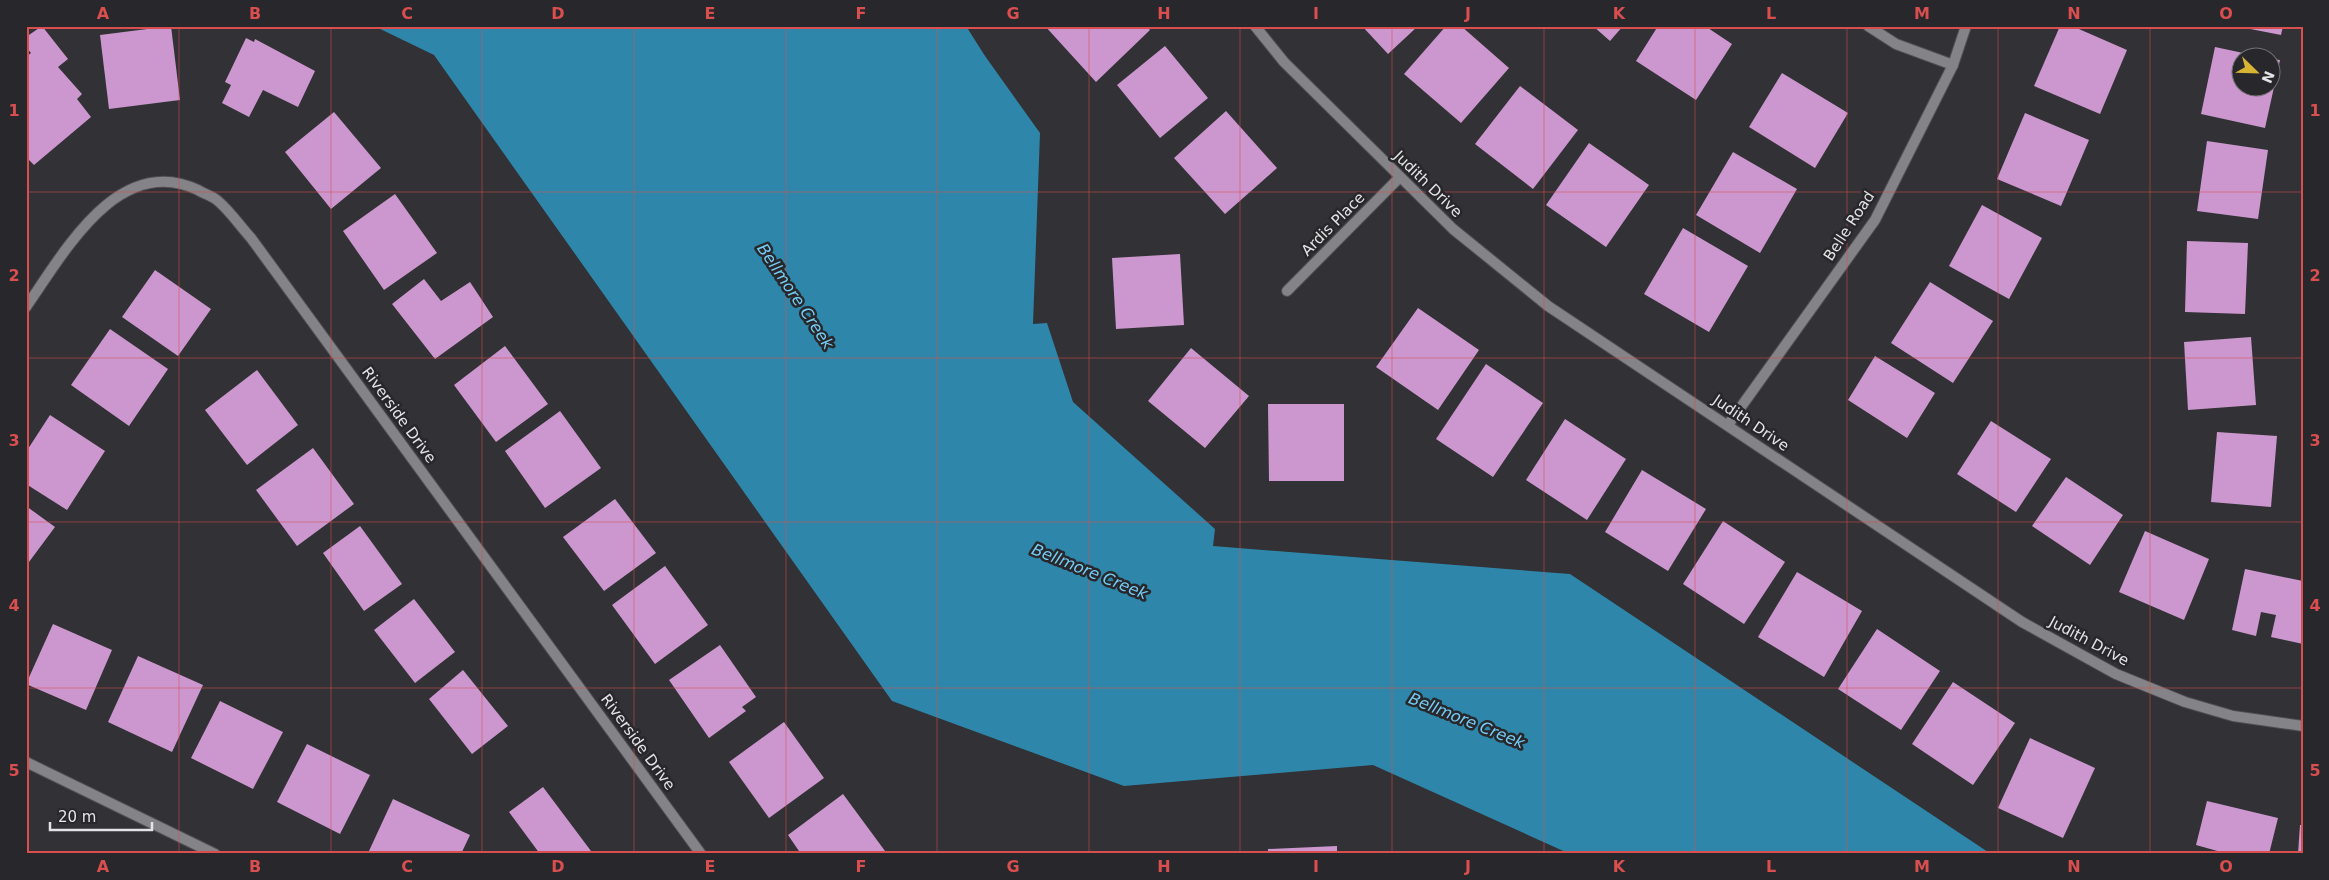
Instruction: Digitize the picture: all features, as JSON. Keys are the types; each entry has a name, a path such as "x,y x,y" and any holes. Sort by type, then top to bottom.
{"street":[{"name":"Judith Drive","path":"1255,26 1284,62 1453,229 1548,306 2022,622 2116,674 2185,702 2233,716 2303,726"},
{"path":"1868,26 1896,44 1953,65"},
{"name":"Belle Road","path":"1728,426 1875,220 1953,65 1966,26"},
{"name":"Ardis Place","path":"1287,291 1400,177"},
{"name":"Riverside Drive","path":"26,307 76,236 111,200 138,186 165,181 184,184 218,200 262,254 701,854"},
{"path":"26,762 215,854"}],"water":[{"name":"Bellmore Creek","path":"374,26 966,26 1040,133 1033,324 1047,323 1073,402 1215,529 1213,546 1570,574 1991,854 1570,854 1373,765 1124,786 892,701 434,55"}],"building":[{"path":"42,26 68,59 58,67 82,94 77,99 91,117 34,165 26,157 26,57 31,53 26,47 26,37"},
{"path":"171,26 180,100 109,109 100,35"},
{"path":"1045,26 1146,26 1150,30 1096,82"},
{"path":"1362,26 1418,26 1388,54"},
{"path":"1446,26 1461,26 1509,68 1461,123 1404,74"},
{"path":"1593,26 1623,26 1610,41"},
{"path":"1658,26 1705,26 1732,44 1696,100 1636,61"},
{"path":"2060,26 2072,26 2127,50 2100,114 2034,86"},
{"path":"2235,26 2283,26 2281,35"},
{"path":"246,38 254,42 255,39 315,71 298,107 263,90 249,117 222,103 231,85 225,82"},
{"path":"1165,46 1208,98 1160,138 1117,85"},
{"path":"2215,47 2232,51 2232,98 2272,98 2265,128 2201,114"},
{"path":"1782,73 1848,113 1815,168 1749,127"},
{"path":"1520,86 1578,130 1533,189 1475,144"},
{"path":"1226,111 1277,168 1225,214 1174,158"},
{"path":"334,112 381,168 331,209 285,152"},
{"path":"2025,113 2089,140 2061,206 1997,179"},
{"path":"2207,141 2268,150 2258,219 2197,211"},
{"path":"1589,143 1649,185 1606,247 1546,205"},
{"path":"1733,152 1797,189 1760,253 1696,215"},
{"path":"395,194 437,253 384,290 343,231"},
{"path":"1982,205 2042,238 2009,299 1949,266"},
{"path":"1683,228 1748,266 1709,332 1644,294"},
{"path":"2187,241 2248,243 2245,314 2185,312"},
{"path":"1180,254 1184,325 1116,329 1112,258"},
{"path":"155,270 211,309 178,356 122,317"},
{"path":"424,279 441,301 470,282 493,317 435,359 392,304"},
{"path":"1930,282 1993,321 1953,383 1891,343"},
{"path":"1418,308 1479,350 1438,410 1376,367"},
{"path":"110,329 168,369 129,426 71,385"},
{"path":"2251,337 2256,405 2188,410 2184,342"},
{"path":"505,346 548,404 496,442 454,385"},
{"path":"1191,348 1249,396 1205,448 1148,401"},
{"path":"1875,356 1935,393 1907,438 1848,400"},
{"path":"1486,364 1543,403 1493,477 1436,439"},
{"path":"257,370 298,425 247,465 205,410"},
{"path":"1268,404 1344,404 1344,481 1269,481"},
{"path":"560,411 601,468 545,508 505,451"},
{"path":"50,415 105,451 67,510 26,484 26,452"},
{"path":"1565,419 1626,459 1587,520 1526,480"},
{"path":"1991,421 2051,459 2016,512 1957,474"},
{"path":"2217,432 2277,436 2271,507 2211,502"},
{"path":"313,448 354,504 297,546 256,490"},
{"path":"1642,470 1706,509 1668,571 1605,532"},
{"path":"2066,477 2123,515 2090,565 2032,526"},
{"path":"615,499 656,553 604,591 563,537"},
{"path":"26,506 55,527 26,566"},
{"path":"1723,521 1785,562 1744,624 1683,584"},
{"path":"360,526 402,584 364,611 323,553"},
{"path":"2145,531 2209,559 2184,620 2119,592"},
{"path":"665,566 708,625 655,664 612,605"},
{"path":"2245,569 2303,581 2303,644 2271,637 2276,615 2261,612 2256,636 2232,630"},
{"path":"1797,572 1862,611 1824,677 1758,637"},
{"path":"414,599 455,652 415,683 374,630"},
{"path":"53,624 112,650 86,710 26,684"},
{"path":"1877,629 1940,671 1901,730 1838,689"},
{"path":"720,645 756,697 742,707 746,711 709,738 669,680"},
{"path":"138,656 203,685 172,752 108,722"},
{"path":"463,670 508,726 472,754 429,699"},
{"path":"1953,682 2015,723 1973,785 1912,744"},
{"path":"220,701 283,732 253,789 191,758"},
{"path":"784,722 824,778 769,818 729,762"},
{"path":"2030,738 2095,768 2063,838 1998,808"},
{"path":"307,744 370,775 340,834 277,802"},
{"path":"543,787 591,851 588,854 540,854 509,812"},
{"path":"843,794 885,851 882,854 801,854 788,835"},
{"path":"393,799 470,835 461,854 375,854 369,851"},
{"path":"2207,801 2278,818 2269,854 2221,854 2221,852 2196,845"},
{"path":"2300,825 2303,825 2303,854 2298,854"},
{"path":"1337,846 1337,854 1268,854 1268,849"}]}
